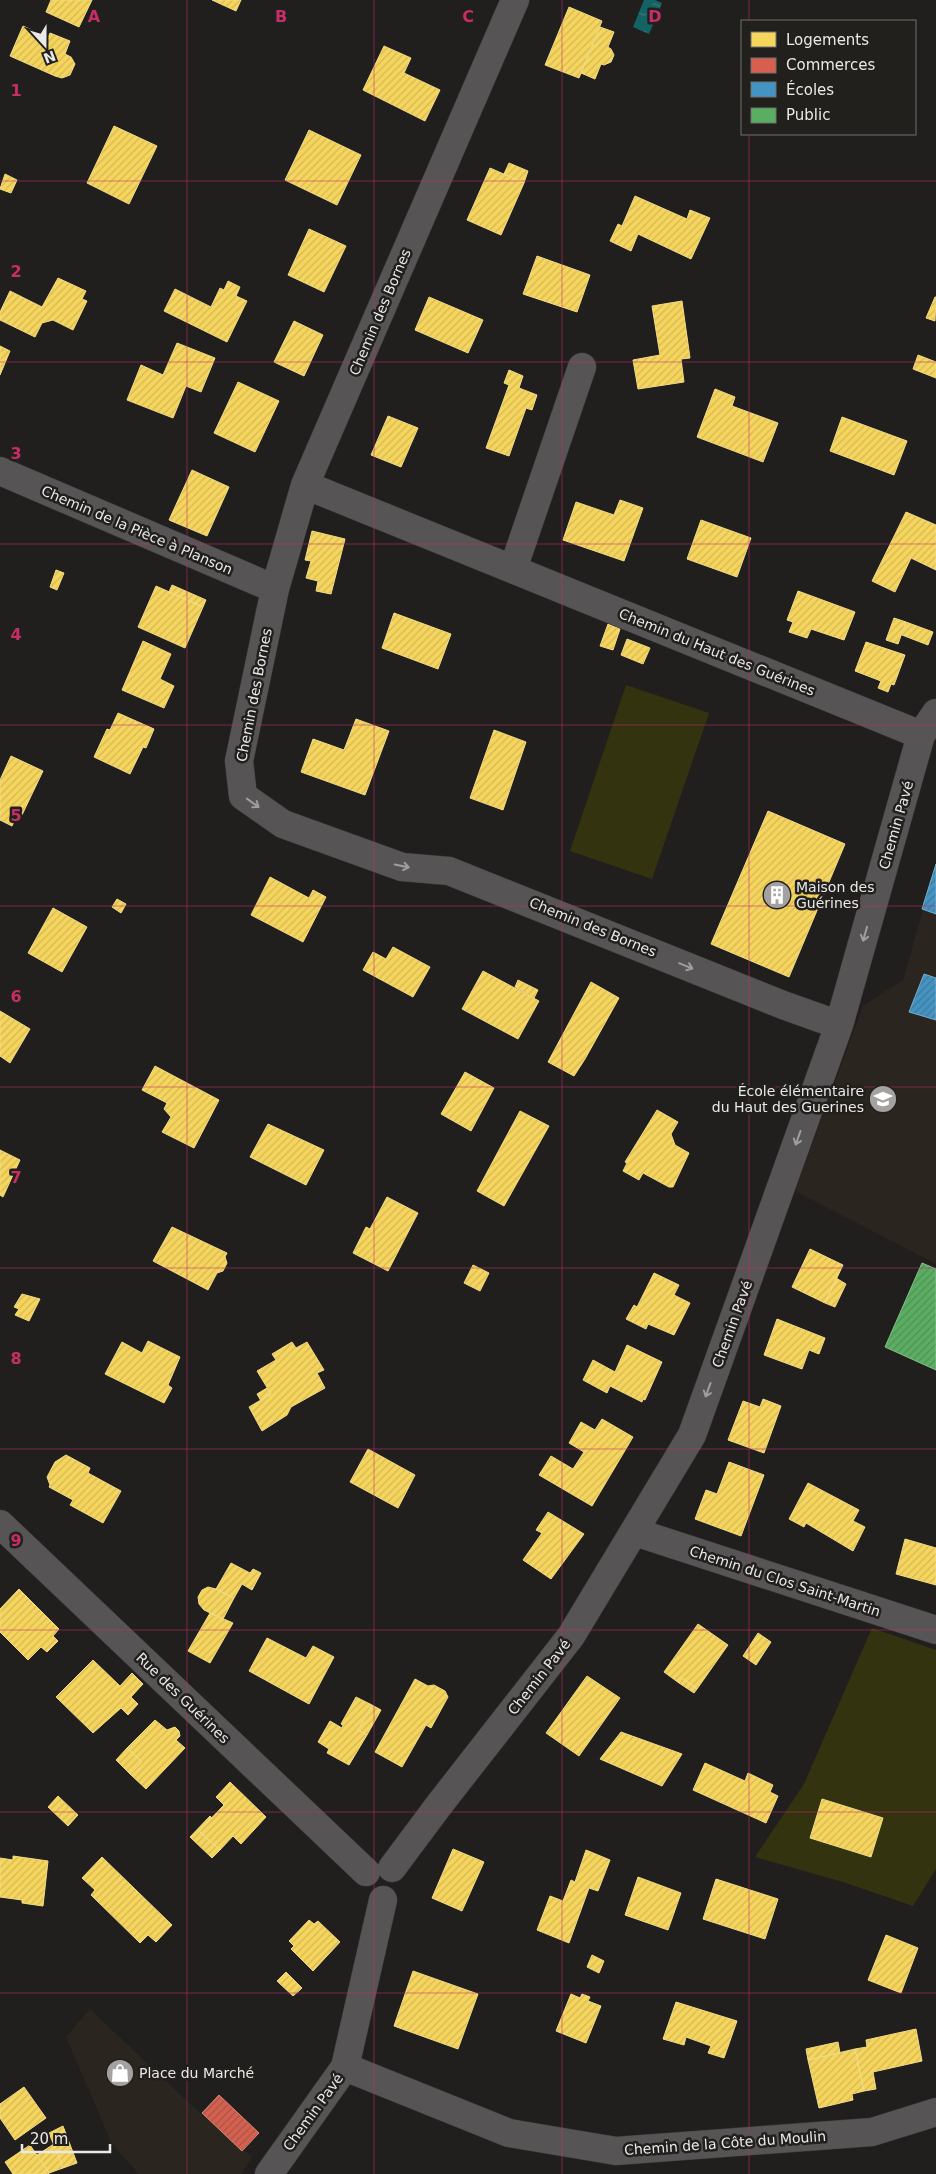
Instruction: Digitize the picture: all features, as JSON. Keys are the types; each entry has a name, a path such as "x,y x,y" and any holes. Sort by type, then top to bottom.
{"street":[{"name":"Chemin des Bornes","path":"515,0 305,485 275,589 239,761 243,796 283,824 402,867 449,871 783,1005 839,1025"},
{"path":"513,569 582,367"},
{"name":"Chemin de la Pièce à Planson","path":"0,471 275,589"},
{"name":"Chemin du Haut des Guérines","path":"305,485 921,736"},
{"name":"Chemin Pavé","path":"392,1868 438,1805 571,1636 692,1435 839,1025 921,736 936,713"},
{"name":"Rue des Guérines","path":"0,1524 366,1872"},
{"name":"Chemin du Clos Saint-Martin","path":"635,1532 936,1630"},
{"path":"381,1864 392,1868 399,1878 398,1890 394,1895 383,1900 372,1898 362,1884 366,1872 370,1868 381,1864"},
{"name":"Chemin Pavé","path":"268,2174 345,2067 383,1900"},
{"name":"Chemin de la Côte du Moulin","path":"345,2067 509,2133 616,2151 872,2132 936,2112"}],"shaded area":[{"path":"626,685 709,713 652,879 570,851"},
{"name":"École élémentaire du Haut des Guerines","path":"936,864 936,1264 795,1191 863,1006 903,980"},
{"path":"872,1628 936,1650 936,1869 913,1906 843,1882 755,1857 804,1784"},
{"name":"Place du Marché","path":"90,2009 191,2105 252,2157 241,2174 139,2174 112,2144 66,2037"}],"water":[{"path":"644,0 655,0 662,3 649,34 633,27"}],"building: Logements":[{"path":"51,0 92,0 79,27 46,12"},
{"path":"212,0 241,0 236,11"},
{"path":"569,7 602,21 579,78 545,65"},
{"path":"23,26 48,37 50,33 70,41 65,54 71,57 75,64 70,75 62,78 55,76 10,56"},
{"path":"600,27 614,32 608,47 614,55 611,62 604,65 601,64 595,79 581,73"},
{"path":"384,46 411,58 404,73 440,90 425,121 363,90"},
{"path":"114,126 157,146 129,204 87,183"},
{"path":"309,130 361,155 337,205 285,180"},
{"path":"509,163 528,171 524,183 504,174"},
{"path":"490,168 524,183 501,235 467,220"},
{"path":"5,174 17,180 11,193 0,189"},
{"path":"635,196 687,219 690,210 710,218 691,259 638,234 631,251 610,241 618,224 622,226"},
{"path":"309,229 346,246 324,292 288,275"},
{"path":"537,256 590,275 577,312 523,294"},
{"path":"58,278 86,291 82,299 87,301 73,330 53,320 42,323 35,337 0,320 0,312 10,291 42,307"},
{"path":"228,281 240,287 236,296 247,301 227,342 164,311 175,289 211,307 220,288 224,290"},
{"path":"429,297 483,320 468,353 415,330"},
{"path":"936,297 935,321 926,318"},
{"path":"682,301 690,358 681,359 684,382 638,389 633,360 660,355 652,306"},
{"path":"294,321 323,335 304,376 274,362"},
{"path":"177,343 215,358 201,392 186,386 173,418 127,400 141,365 163,375"},
{"path":"0,346 10,351 0,375"},
{"path":"918,355 936,362 936,378 913,369"},
{"path":"509,370 523,376 519,388 537,395 532,410 526,408 509,456 486,448 509,385 504,383"},
{"path":"238,382 279,401 255,452 214,433"},
{"path":"715,389 735,397 732,406 778,423 763,462 697,437"},
{"path":"388,416 418,428 401,467 371,455"},
{"path":"842,417 907,441 894,475 830,451"},
{"path":"192,470 229,487 207,536 169,520"},
{"path":"620,500 643,508 624,561 563,540 576,502 614,515"},
{"path":"906,512 936,525 936,570 911,558 895,592 872,581"},
{"path":"701,520 751,538 737,577 687,559"},
{"path":"312,531 345,539 331,594 316,591 318,581 306,578 311,561 305,560"},
{"path":"56,570 64,573 57,590 50,587"},
{"path":"172,585 206,600 203,607 169,592"},
{"path":"156,586 203,607 185,648 138,627"},
{"path":"798,591 855,612 844,640 811,629 807,638 789,632 793,622 787,620"},
{"path":"394,613 451,634 438,669 382,648"},
{"path":"894,618 906,622 898,644 886,640"},
{"path":"906,622 933,632 928,645 902,635"},
{"path":"608,624 620,629 613,650 600,646"},
{"path":"627,639 650,648 643,664 621,655"},
{"path":"143,641 171,654 160,679 174,686 164,708 122,690"},
{"path":"866,642 905,655 894,685 891,684 888,692 878,688 881,681 855,671"},
{"path":"118,713 154,729 146,748 143,747 130,774 94,757 107,729 110,730"},
{"path":"356,719 389,731 365,795 301,772 313,739 344,750"},
{"path":"494,730 526,742 503,810 470,798"},
{"path":"11,756 43,771 21,817 17,815 12,826 0,820 0,780"},
{"name":"Maison des Guérines","path":"768,811 845,844 789,977 711,944"},
{"path":"270,877 309,898 313,890 326,897 303,942 251,915"},
{"path":"117,899 126,904 121,913 112,907"},
{"path":"53,908 87,927 62,972 28,953"},
{"path":"393,947 430,967 413,997 363,970 373,952 386,959"},
{"path":"483,971 539,1001 518,1039 462,1009"},
{"path":"518,980 538,990 534,998 515,987"},
{"path":"591,982 619,998 574,1076 548,1062"},
{"path":"0,1011 30,1029 10,1063 0,1056"},
{"path":"155,1066 219,1100 194,1148 162,1132 171,1117 164,1109 167,1103 142,1090"},
{"path":"465,1072 494,1088 471,1131 441,1114"},
{"path":"657,1110 678,1122 671,1134 675,1145 689,1153 673,1187 669,1187 643,1173 639,1180 623,1171 627,1163 625,1162"},
{"path":"520,1111 549,1126 504,1206 477,1191"},
{"path":"268,1124 324,1150 306,1185 250,1157"},
{"path":"0,1150 20,1160 3,1197 0,1195"},
{"path":"387,1197 418,1213 388,1271 353,1253 366,1227 370,1229"},
{"path":"172,1227 227,1253 225,1257 227,1263 223,1271 217,1273 208,1290 153,1261"},
{"path":"810,1249 843,1265 825,1303 792,1287"},
{"path":"473,1265 489,1273 480,1291 464,1283"},
{"path":"654,1273 679,1285 674,1295 690,1303 674,1335 648,1324 646,1329 626,1319 634,1305 637,1307"},
{"path":"836,1278 846,1284 835,1307 825,1303"},
{"path":"22,1294 40,1299 29,1321 15,1315 19,1309 14,1307"},
{"path":"777,1319 825,1338 819,1354 809,1350 802,1369 764,1355"},
{"path":"148,1341 180,1357 168,1385 172,1388 164,1403 105,1374 122,1342 142,1353"},
{"path":"292,1342 296,1348 307,1342 324,1370 317,1373 325,1388 291,1407 287,1415 262,1431 249,1407 271,1394 257,1371 276,1360 272,1354"},
{"path":"627,1345 662,1362 645,1400 643,1399 642,1402 610,1386 607,1393 583,1380 593,1360 615,1372"},
{"path":"267,1388 271,1394 261,1401 257,1394"},
{"path":"763,1399 781,1406 764,1453 728,1440 743,1401 760,1407"},
{"path":"602,1419 633,1437 592,1506 539,1475 551,1456 573,1469 584,1452 569,1443 581,1422 595,1430"},
{"path":"368,1449 415,1475 398,1508 350,1482"},
{"path":"66,1455 90,1468 88,1473 121,1491 103,1523 70,1505 73,1500 49,1487 47,1477 55,1462"},
{"path":"729,1462 764,1475 741,1536 695,1519 706,1490 717,1494"},
{"path":"808,1483 859,1510 853,1521 865,1527 853,1551 806,1523 804,1527 789,1519"},
{"path":"548,1512 584,1534 551,1579 523,1560 542,1533 536,1530"},
{"path":"905,1539 936,1548 936,1585 896,1574"},
{"path":"231,1563 250,1573 253,1569 261,1573 252,1590 242,1584 234,1598 216,1589"},
{"path":"208,1587 234,1598 223,1619 204,1610 199,1604 198,1597 202,1590"},
{"path":"19,1589 59,1629 53,1636 58,1641 47,1652 41,1647 28,1660 0,1632 0,1609"},
{"path":"210,1613 233,1623 210,1663 188,1651"},
{"path":"698,1624 728,1645 697,1689 682,1678 679,1683 664,1672"},
{"path":"758,1633 771,1642 756,1665 743,1656"},
{"path":"267,1638 306,1658 313,1646 334,1657 309,1704 249,1671"},
{"path":"93,1660 120,1686 132,1673 143,1684 131,1697 138,1704 128,1715 121,1708 93,1733 56,1697"},
{"path":"587,1676 620,1698 579,1756 546,1733"},
{"path":"682,1678 697,1689 694,1693 679,1683"},
{"path":"415,1679 428,1686 434,1685 445,1691 448,1697 431,1728 426,1725 402,1767 375,1752"},
{"path":"356,1697 372,1705 358,1730 367,1735 349,1765 327,1753 329,1749 318,1742 330,1721 342,1728 343,1725 341,1724"},
{"path":"372,1705 381,1710 367,1735 358,1730"},
{"path":"155,1720 167,1730 175,1727 179,1731 180,1736 176,1740 185,1748 146,1789 130,1774 142,1762 127,1748"},
{"path":"621,1732 682,1754 662,1786 600,1759"},
{"path":"127,1748 142,1762 130,1774 116,1760"},
{"path":"705,1763 745,1781 748,1773 773,1785 770,1792 778,1796 766,1823 693,1790"},
{"path":"230,1782 266,1817 241,1844 233,1836 220,1850 199,1831 224,1805 216,1797"},
{"path":"58,1796 78,1815 68,1826 48,1807"},
{"path":"822,1799 883,1818 871,1857 810,1838"},
{"path":"210,1816 212,1818 199,1831 220,1850 212,1858 190,1837"},
{"path":"453,1849 484,1862 462,1911 432,1898"},
{"path":"586,1850 610,1860 598,1891 589,1888 569,1943 537,1930 550,1896 563,1901 571,1880 575,1882"},
{"path":"13,1856 48,1861 43,1906 22,1903 22,1900 0,1897 0,1858 13,1860"},
{"path":"102,1857 172,1925 156,1942 148,1935 140,1943 91,1895 95,1890 82,1878"},
{"path":"638,1877 681,1893 668,1930 625,1915"},
{"path":"716,1879 778,1899 765,1939 703,1919"},
{"path":"309,1920 314,1924 318,1921 340,1942 313,1971 291,1949 294,1946 289,1941"},
{"path":"886,1935 918,1948 901,1993 868,1980"},
{"path":"592,1955 604,1961 599,1973 587,1967"},
{"path":"413,1971 478,1994 458,2049 394,2026"},
{"path":"286,1972 302,1988 293,1996 277,1981"},
{"path":"571,1994 580,1998 582,1994 590,1997 588,2001 601,2006 586,2043 556,2031"},
{"path":"676,2002 737,2021 724,2058 708,2053 711,2046 686,2037 684,2045 663,2039"},
{"path":"916,2029 922,2061 873,2072 876,2089 864,2091 855,2049 867,2047 866,2040"},
{"path":"838,2042 840,2053 808,2060 806,2049"},
{"path":"855,2049 864,2091 852,2094 853,2100 819,2108 808,2060"},
{"path":"24,2087 46,2118 15,2140 0,2118 0,2104"},
{"path":"63,2126 77,2163 63,2168 49,2133"},
{"path":"54,2144 63,2168 49,2173 37,2155"},
{"path":"30,2145 48,2174 13,2174 5,2162"}],"building: Commerces":[{"path":"219,2095 259,2133 242,2151 202,2113"}],"building: Écoles":[{"path":"936,864 936,914 922,909"},
{"path":"924,974 936,978 936,1020 909,1012"}],"building: Public":[{"path":"922,1263 936,1269 936,1370 885,1347"}],"place":[{"name":"Maison des Guérines","path":"777,895"},
{"name":"École élémentaire du Haut des Guerines","path":"883,1099"},
{"name":"Place du Marché","path":"120,2073"}]}
